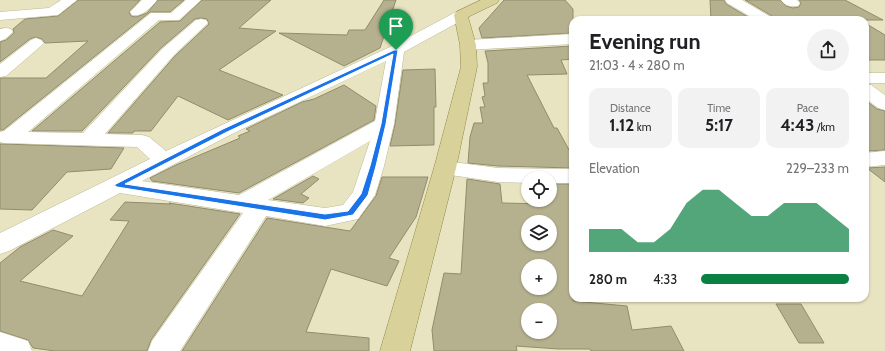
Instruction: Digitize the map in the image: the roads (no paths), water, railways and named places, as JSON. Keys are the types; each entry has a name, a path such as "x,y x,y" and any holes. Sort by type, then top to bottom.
{"main road":[{"path":"395,351 445,168 469,67 464,8 492,0"}],"street":[{"path":"4,16 27,0"},
{"path":"4,16 53,12 70,0"},
{"path":"137,12 150,0"},
{"path":"5,137 156,16 174,17 194,0"},
{"path":"732,0 759,16"},
{"path":"0,244 232,127 396,50 464,8"},
{"path":"89,139 168,52 201,23"},
{"path":"468,45 569,38"},
{"path":"0,72 36,43"},
{"path":"117,185 325,217 350,213 364,195 384,124 396,50"},
{"path":"869,78 885,78"},
{"path":"163,351 251,206 384,124"},
{"path":"5,137 142,141 164,162"},
{"path":"869,160 885,158"},
{"path":"445,168 498,175 569,176"},
{"path":"0,346 17,351"}]}
